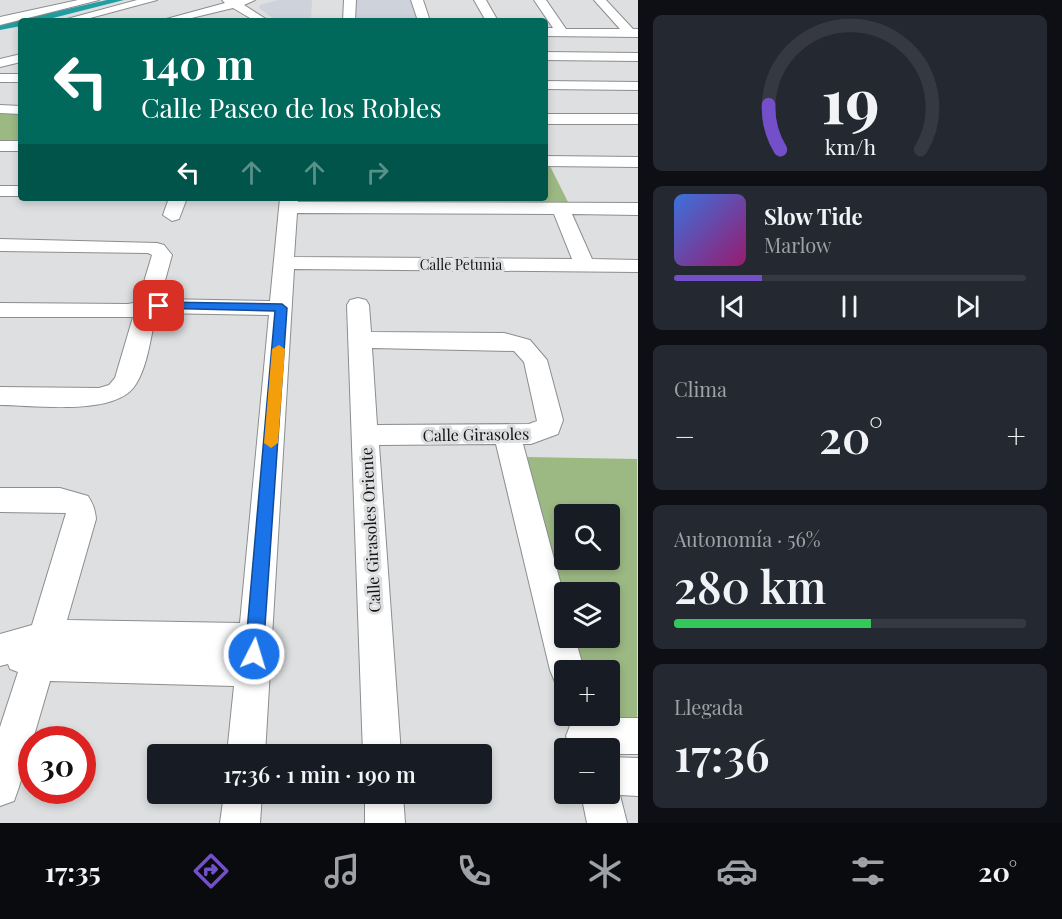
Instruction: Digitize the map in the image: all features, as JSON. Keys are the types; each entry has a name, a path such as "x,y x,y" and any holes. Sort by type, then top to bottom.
{"street":[{"path":"0,21 93,0"},
{"path":"79,18 151,0"},
{"path":"183,18 232,2 249,0"},
{"path":"349,18 350,0"},
{"path":"417,0 423,18"},
{"path":"480,0 490,18"},
{"path":"540,0 562,32"},
{"path":"600,0 634,33"},
{"path":"232,2 266,1"},
{"path":"232,2 258,18"},
{"path":"548,32 634,33"},
{"path":"548,56 638,57"},
{"path":"0,63 18,59"},
{"path":"0,78 18,78"},
{"path":"548,85 638,86"},
{"path":"0,110 18,110"},
{"path":"548,119 638,119"},
{"path":"0,146 18,147"},
{"path":"548,161 638,162"},
{"path":"0,191 18,191"},
{"path":"247,744 289,203 638,209"},
{"path":"561,209 584,265"},
{"path":"0,245 157,249 162,255 140,312 126,381 118,391 99,398 0,396"},
{"name":"Calle Petunia","path":"285,263 638,266"},
{"name":"Calle Girasoles Oriente","path":"358,304 381,744"},
{"path":"0,310 281,314"},
{"name":"Calle Girasoles","path":"360,340 504,341 522,345 535,360 550,420 549,427 543,432 507,435 365,435"},
{"path":"507,435 564,660"},
{"path":"0,500 60,500 78,504 81,509 81,519 0,787"},
{"path":"0,650 254,654"},
{"path":"583,733 638,736"},
{"path":"620,776 638,777"},
{"path":"240,823 242,804"},
{"path":"384,804 385,823"},
{"path":"602,804 607,823"}],"shaded area":[{"path":"278,0 312,0 311,18 273,18 259,8 260,5"},
{"path":"354,0 411,0 416,18 354,18"}],"green space":[{"path":"0,112 18,112 18,143 0,143"},
{"path":"548,166 550,166 568,202 496,201 548,201"},
{"path":"527,457 637,459 637,725 620,725 620,660 578,660 574,648 620,648 620,582 558,582 555,570 620,570 620,504 554,504 554,566"}],"waterway":[{"path":"41,18 119,0"},
{"path":"0,27 18,24"}],"slow traffic":[{"path":"271,443 279,349"}],"route":[{"path":"159,306 282,308 254,654"}]}
